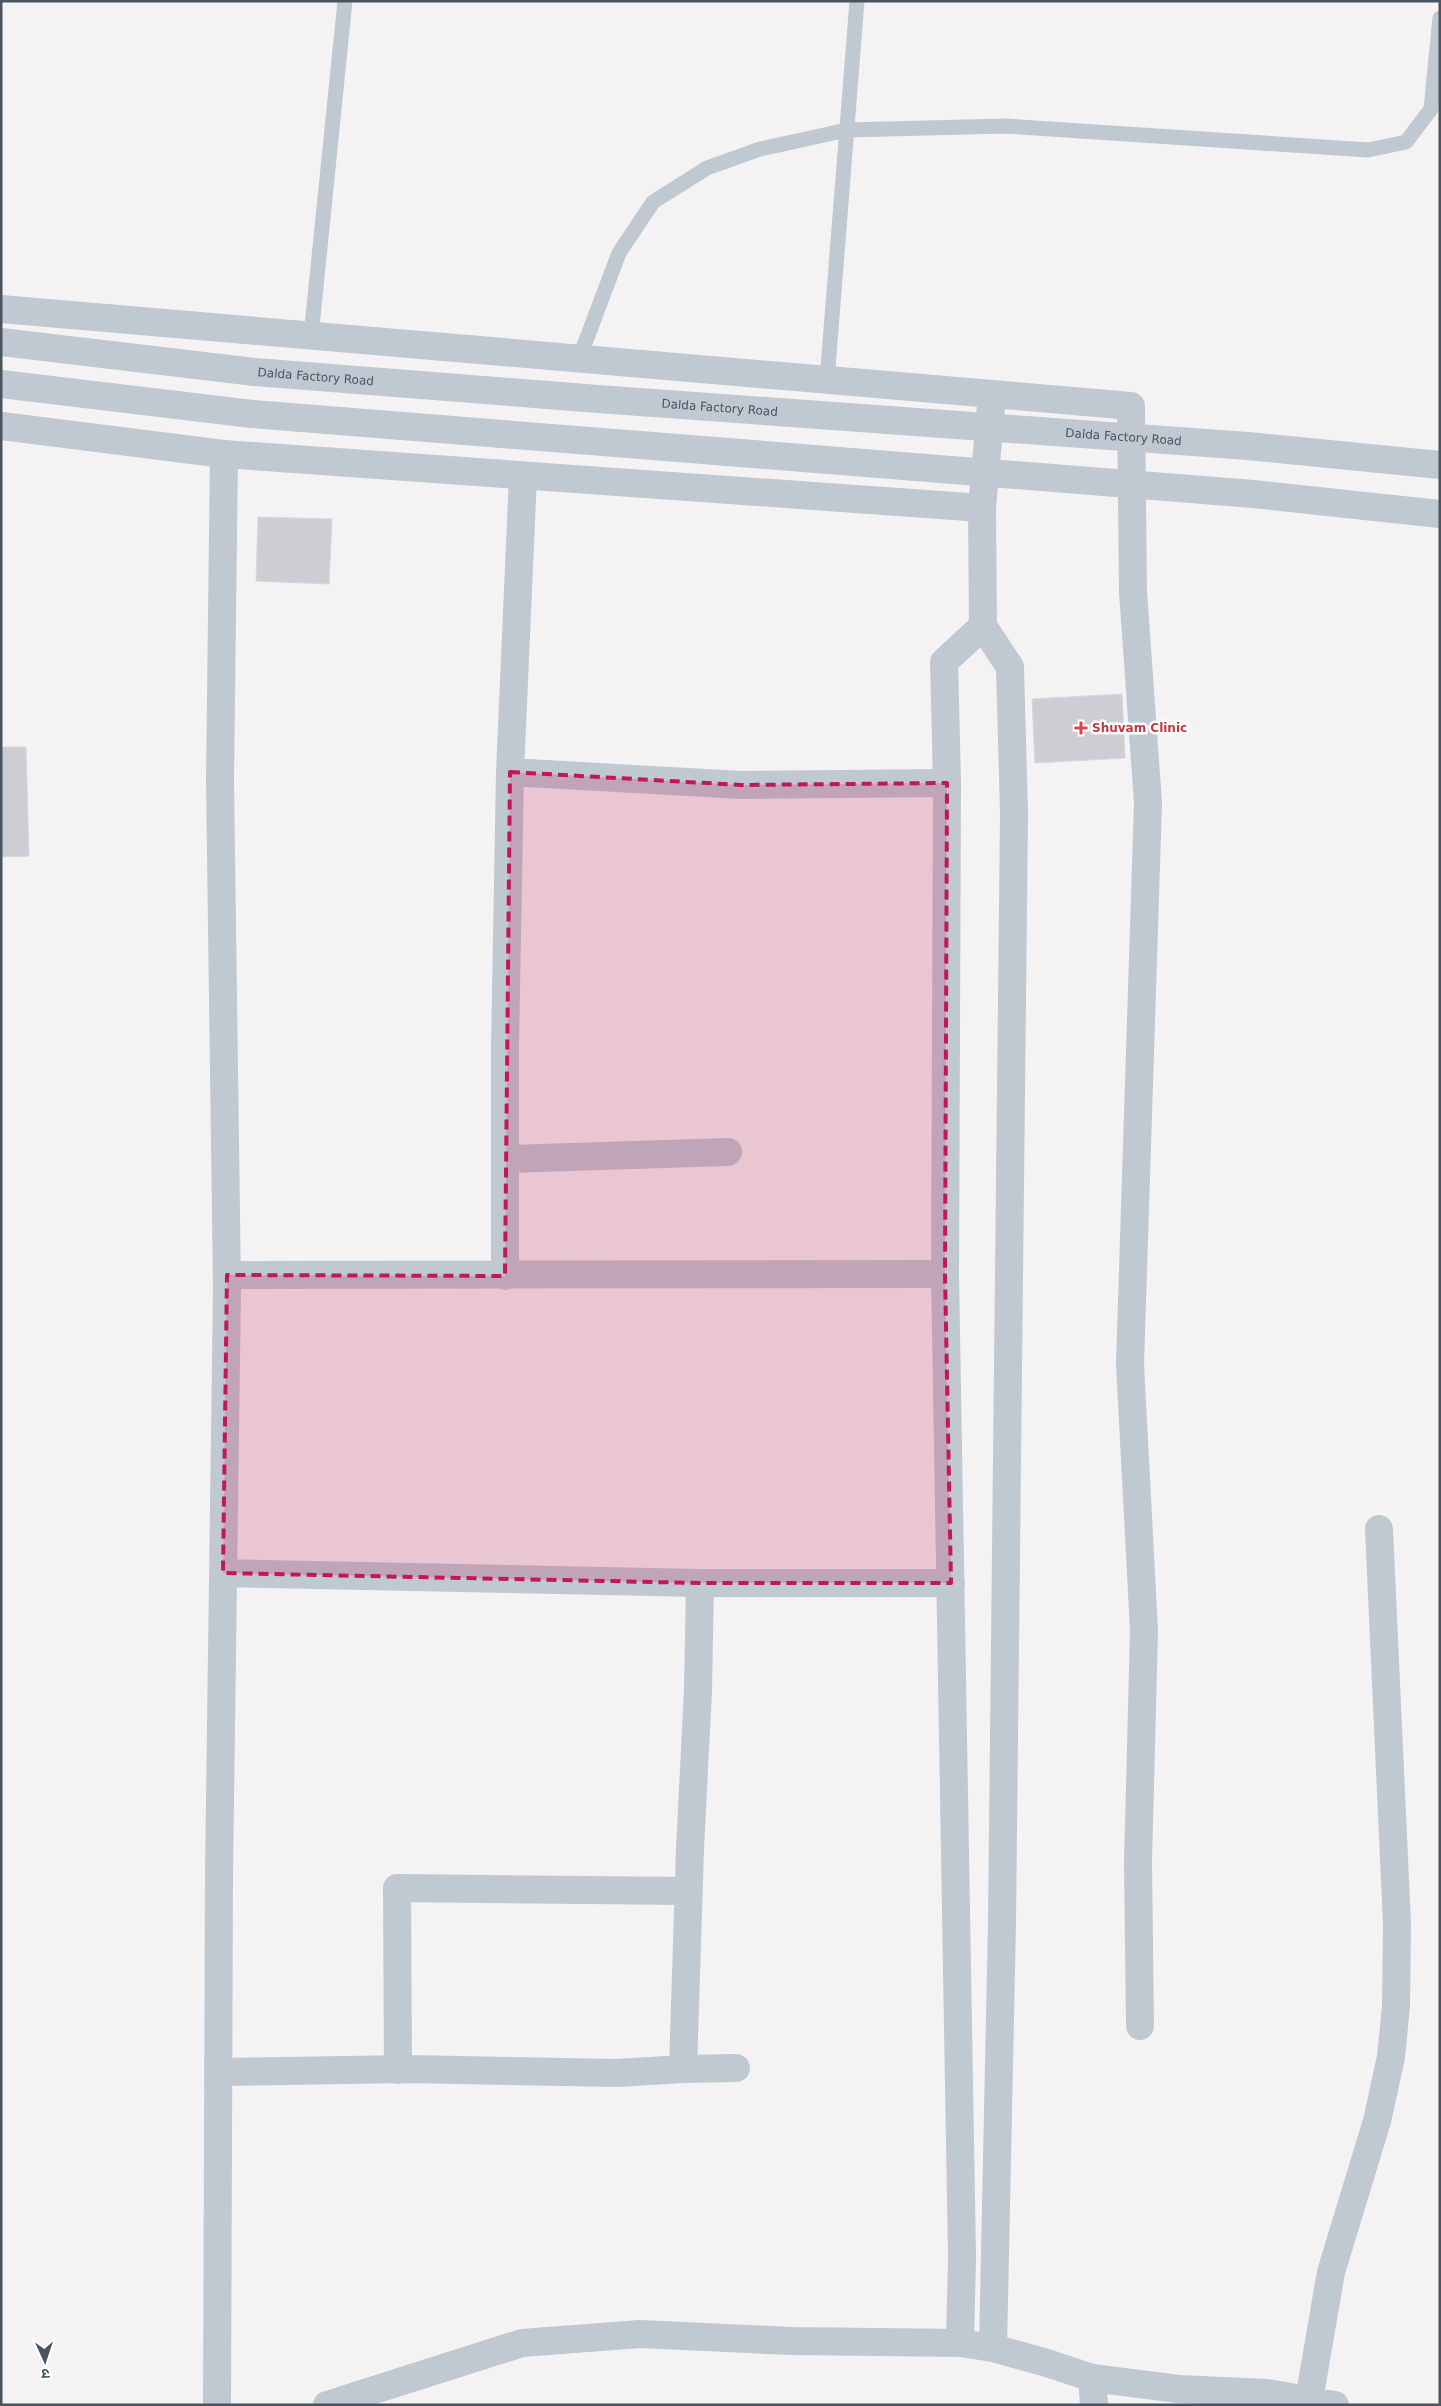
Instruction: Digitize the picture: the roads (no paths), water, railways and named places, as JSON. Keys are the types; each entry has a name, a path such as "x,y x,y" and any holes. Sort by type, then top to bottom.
{"street":[{"path":"1,309 1131,406 1133,592 1148,803 1130,1364 1144,1630 1138,1863 1140,2026"},
{"name":"Dalda Factory Road","path":"1,342 254,372 1248,446 1440,466"},
{"path":"1,384 252,414 1243,494 1440,514"},
{"path":"992,394 982,508 983,626 1010,666 1014,814 1002,1933 993,2348"},
{"path":"1,426 224,454 982,508"},
{"path":"217,2405 218,2072 227,1275 220,780 224,454"},
{"path":"505,1276 505,1047 510,772 523,476"},
{"path":"960,2342 962,2257 952,1584 945,1274 947,783 944,662 983,626"},
{"path":"510,772 741,786 947,783"},
{"path":"505,1159 728,1152"},
{"path":"227,1275 945,1274"},
{"path":"327,2405 522,2343 640,2334 792,2340 960,2342 993,2348 1092,2378 1179,2389 1267,2393 1322,2403 1331,2272 1377,2121 1387,2075 1396,2006 1397,1924 1379,1529"},
{"path":"223,1573 700,1583 952,1584"},
{"path":"683,2069 698,1690 700,1583"},
{"path":"398,2070 397,1888 689,1891"},
{"path":"218,2072 398,2070 616,2073 736,2068"},
{"path":"1092,2378 1094,2405"}],"lane":[{"path":"311,336 345,1"},
{"path":"827,380 857,1"},
{"path":"579,359 618,253 654,202 707,168 760,149 847,130 1006,126 1368,150 1406,142 1431,109 1440,18"}],"place":[{"name":"Shuvam Clinic","path":"1081,728"}]}
